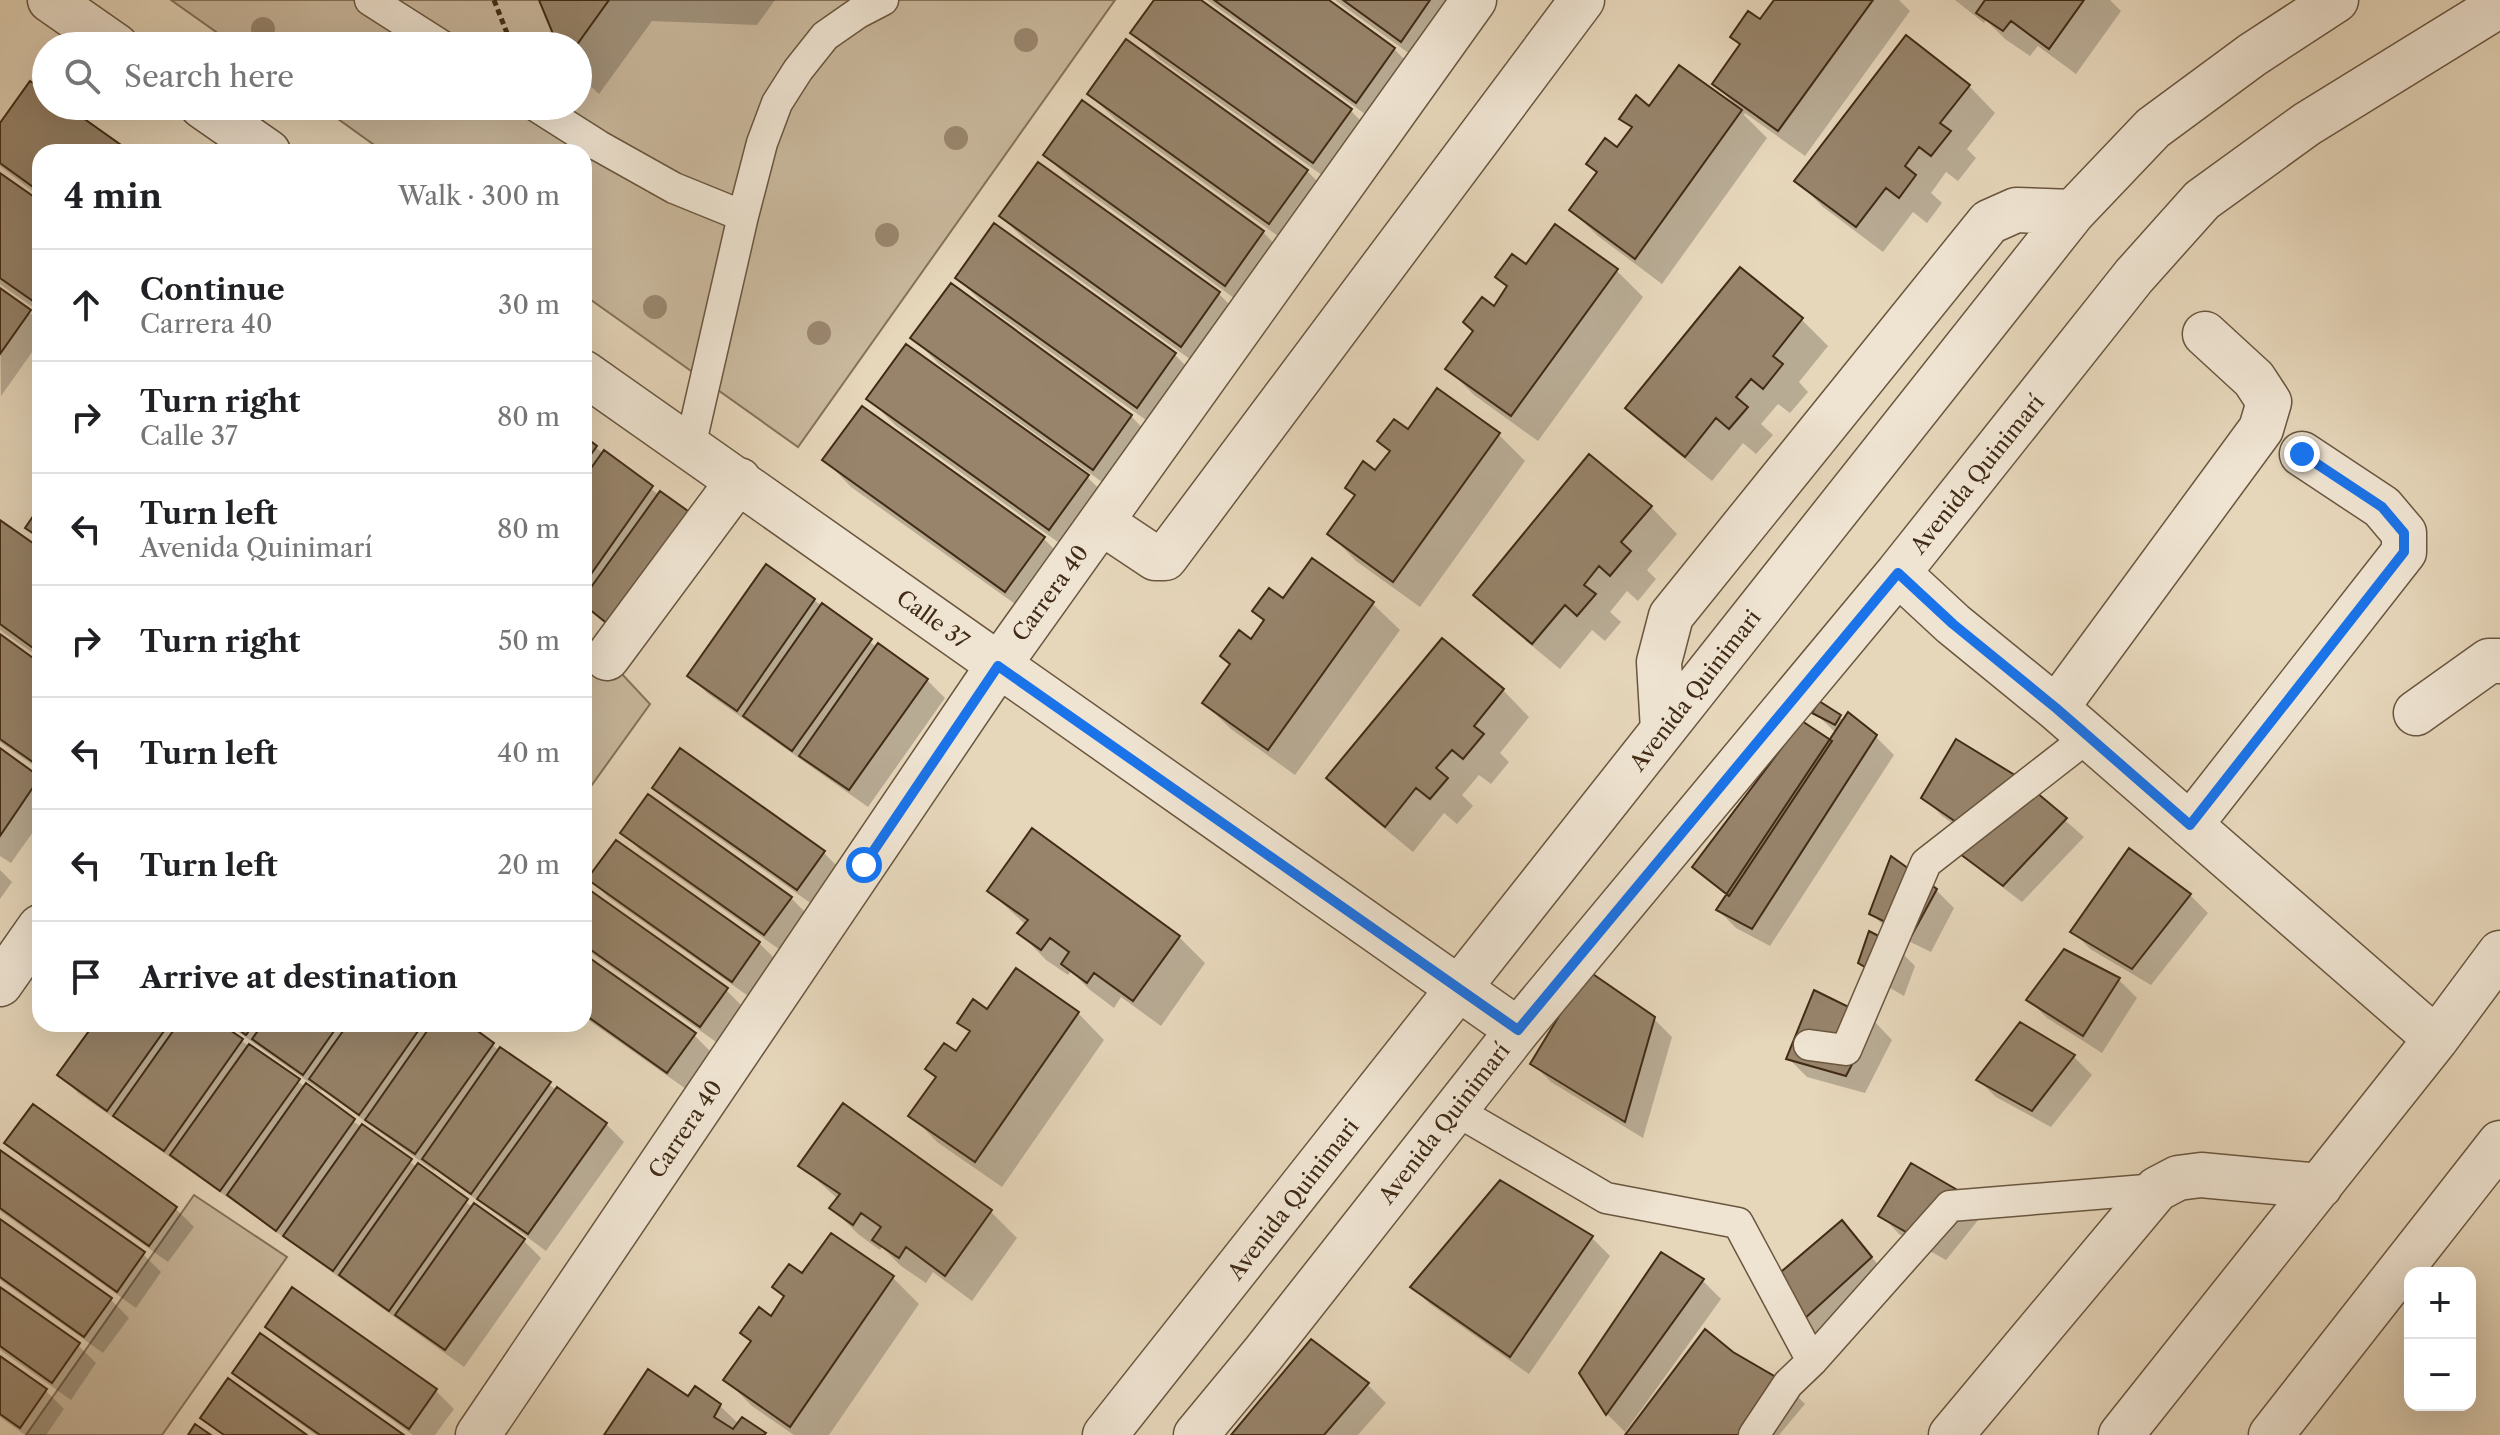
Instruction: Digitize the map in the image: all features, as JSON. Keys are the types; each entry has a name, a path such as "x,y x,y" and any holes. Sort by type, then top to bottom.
{"street":[{"path":"50,0 96,32"},
{"name":"Carrera 40","path":"478,1435 998,666 1474,0"},
{"path":"1101,522 1155,558 1165,558 1582,0"},
{"name":"Avenida Quinimari","path":"1105,1435 2073,212 2153,128 2252,55 2336,0"},
{"name":"Avenida Quinimarí","path":"1196,1435 1518,1030 1898,573 2134,276 2202,200 2307,124 2500,5"},
{"path":"222,120 257,144"},
{"path":"1663,730 1659,662 1671,616 1989,222 2016,210 2073,212"},
{"path":"2056,708 2261,429 2269,402 2254,379 2205,334"},
{"name":"Calle 37","path":"592,379 1518,1030"},
{"path":"2190,825 2404,552 2404,533 2382,507 2302,454"},
{"path":"607,658 739,480"},
{"path":"1898,573 1953,624 2089,736 2436,1039"},
{"path":"2416,713 2489,661 2500,661"},
{"path":"0,984 32,938"},
{"path":"2121,1435 2436,1039 2500,953"},
{"path":"2271,1435 2500,1143"},
{"path":"1951,1435 2157,1189 2178,1178 2201,1175 2320,1186"}],"lane":[{"path":"370,0 420,32"},
{"path":"690,447 743,216 762,143 777,103 825,36 883,0"},
{"path":"558,120 674,188 743,216"},
{"path":"1809,1045 1846,1050 1926,863 2089,736"},
{"path":"1455,1110 1606,1198 1738,1223 1812,1361"},
{"path":"1754,1435 1788,1384 1950,1206 2157,1189"}],"path":[{"path":"494,0 507,32"}],"shaded area":[{"path":"171,0 1115,0 798,447 592,301 592,144 373,144 339,120 592,120 592,32 216,32"},
{"path":"592,657 607,658 650,704 592,785"},
{"path":"194,1195 287,1257 162,1435 26,1435"}],"building":[{"path":"539,0 609,0 586,32 552,32"},
{"path":"1154,0 1201,0 1352,109 1313,163 1130,33"},
{"path":"1214,0 1329,0 1395,48 1356,103"},
{"path":"1343,0 1430,0 1401,42"},
{"path":"1774,0 1873,0 1778,131 1712,84 1740,44 1730,37 1748,11 1760,19"},
{"path":"1985,0 2084,0 2049,49 2011,21 2003,31 1976,13"},
{"path":"1906,35 1970,85 1940,123 1951,131 1931,156 1919,147 1905,166 1916,175 1899,198 1886,188 1856,227 1794,181"},
{"path":"1126,39 1308,170 1269,224 1087,94"},
{"path":"1679,65 1742,110 1635,259 1569,210 1597,172 1586,164 1605,138 1617,147 1632,127 1619,119 1636,95 1649,106"},
{"path":"30,81 32,120 86,120 120,144 32,144 32,186 0,163 0,123"},
{"path":"1082,100 1264,231 1225,286 1043,155"},
{"path":"1038,162 1220,292 1181,347 999,216"},
{"path":"0,173 32,195 32,300 0,278"},
{"path":"994,223 1176,353 1137,408 955,278"},
{"path":"1555,224 1618,269 1511,416 1445,369 1473,331 1463,322 1482,297 1494,306 1507,286 1495,277 1512,254 1526,264"},
{"path":"1740,267 1803,318 1773,356 1783,364 1763,389 1751,379 1736,397 1748,407 1729,429 1716,418 1685,457 1625,408"},
{"path":"951,283 1132,415 1093,470 910,338"},
{"path":"0,288 31,310 0,354"},
{"path":"906,344 1089,475 1049,530 866,399"},
{"path":"1437,388 1500,433 1393,582 1327,534 1355,495 1345,488 1363,461 1375,470 1390,451 1377,441 1394,419 1408,429"},
{"path":"862,406 1045,537 1005,592 822,460"},
{"path":"604,450 653,486 592,573 592,467"},
{"path":"1589,454 1652,506 1621,542 1631,551 1610,576 1599,566 1584,585 1596,594 1577,616 1565,605 1532,644 1473,595"},
{"path":"660,491 702,521 619,633 592,611 592,586"},
{"path":"32,518 32,533 25,528"},
{"path":"0,520 32,542 32,647 0,624"},
{"path":"1312,558 1374,602 1268,750 1202,703 1230,664 1220,656 1239,630 1251,639 1264,620 1252,611 1269,588 1283,598"},
{"path":"766,564 815,599 737,711 687,676"},
{"path":"822,603 872,639 792,751 743,716"},
{"path":"0,634 32,657 32,761 0,739"},
{"path":"1442,638 1504,689 1474,726 1484,734 1463,759 1452,750 1436,768 1448,778 1430,799 1416,788 1385,827 1326,778"},
{"path":"878,643 928,679 849,790 799,756"},
{"path":"1819,701 1841,715 1835,725 1812,713"},
{"path":"1848,712 1877,735 1752,929 1716,910"},
{"path":"1802,721 1832,741 1729,896 1692,867"},
{"path":"1956,739 2018,777 2067,818 2003,886 1960,854 1978,837 1921,798"},
{"path":"0,748 32,771 32,789 0,836"},
{"path":"680,748 825,851 797,890 652,788"},
{"path":"648,794 792,897 764,935 620,833"},
{"path":"1032,828 1180,936 1133,1001 1094,973 1087,983 1061,964 1069,952 1050,938 1041,950 1017,933 1028,920 987,891"},
{"path":"616,840 760,942 732,982 592,883 592,872"},
{"path":"2129,848 2191,894 2132,969 2070,932"},
{"path":"1891,856 1937,889 1912,935 1869,914"},
{"path":"592,892 728,988 700,1027 592,951"},
{"path":"1869,931 1898,946 1886,979 1858,963"},
{"path":"2064,949 2120,978 2083,1036 2026,1000"},
{"path":"592,960 696,1033 667,1073 592,1020"},
{"path":"1016,968 1079,1012 975,1162 908,1116 936,1077 925,1069 944,1043 956,1051 970,1031 957,1023 973,999 987,1009"},
{"path":"1587,970 1655,1017 1625,1122 1530,1064"},
{"path":"1814,990 1875,1020 1846,1076 1786,1059"},
{"path":"2020,1022 2075,1055 2032,1111 1976,1080"},
{"path":"88,1032 163,1032 107,1111 57,1075"},
{"path":"172,1032 233,1032 243,1039 164,1151 113,1116"},
{"path":"257,1032 333,1032 303,1075 252,1039"},
{"path":"342,1032 417,1032 359,1115 309,1079"},
{"path":"426,1032 479,1032 494,1043 415,1154 365,1120"},
{"path":"249,1044 300,1079 220,1191 170,1155"},
{"path":"500,1047 551,1082 471,1194 422,1159"},
{"path":"306,1083 355,1119 276,1231 227,1195"},
{"path":"557,1087 607,1123 528,1234 477,1199"},
{"path":"843,1103 992,1210 945,1276 906,1247 899,1258 872,1240 881,1227 861,1213 853,1225 829,1208 840,1194 798,1166"},
{"path":"33,1104 177,1207 149,1246 4,1143"},
{"path":"362,1124 412,1159 333,1271 283,1236"},
{"path":"0,1150 145,1252 117,1292 0,1208"},
{"path":"418,1163 468,1199 389,1311 339,1275"},
{"path":"1911,1163 1966,1195 1927,1244 1878,1216"},
{"path":"1500,1180 1593,1236 1510,1357 1410,1287"},
{"path":"474,1203 525,1239 445,1350 395,1315"},
{"path":"0,1219 112,1298 84,1337 0,1277"},
{"path":"1842,1220 1872,1257 1801,1322 1775,1277"},
{"path":"831,1233 894,1276 790,1427 723,1380 751,1341 740,1333 759,1307 771,1316 784,1296 772,1287 789,1264 802,1273"},
{"path":"1661,1252 1704,1279 1606,1415 1579,1373"},
{"path":"0,1287 80,1343 52,1383 0,1346"},
{"path":"292,1287 437,1389 409,1429 265,1327"},
{"path":"1705,1329 1733,1352 1788,1384 1747,1435 1625,1435"},
{"path":"260,1333 404,1435 320,1435 232,1373"},
{"path":"1311,1339 1369,1383 1324,1435 1231,1435"},
{"path":"0,1356 47,1389 20,1428 0,1414"},
{"path":"648,1369 688,1396 695,1386 721,1404 714,1417 733,1429 742,1417 766,1433 604,1435"},
{"path":"228,1378 307,1435 224,1435 200,1418"},
{"path":"195,1424 211,1435 188,1435"}],"route":[{"path":"864,865 998,666 1518,1030 1898,573 1953,624 2056,708 2190,825 2404,552 2404,533 2382,507 2302,454"}]}
